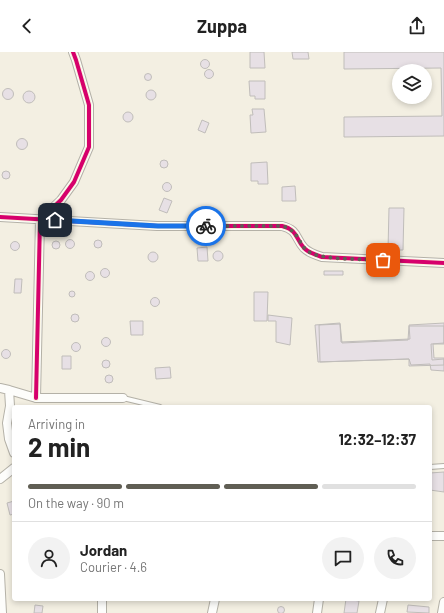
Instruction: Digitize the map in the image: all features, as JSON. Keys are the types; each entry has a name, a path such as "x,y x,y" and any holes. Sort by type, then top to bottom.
{"street":[{"path":"36,398 40,220 61,200 74,182 88,146 89,105 73,52"},
{"path":"0,217 158,226 282,226 291,228 298,236 304,248 310,253 322,257 444,263"},
{"path":"0,388 36,398 123,398"},
{"path":"9,390 10,406 7,423 9,439 12,447"},
{"path":"0,479 12,470"},
{"path":"432,536 444,536"},
{"path":"0,574 2,613"},
{"path":"102,601 102,613"},
{"path":"212,613 215,601"},
{"path":"317,613 320,601"},
{"path":"380,613 383,601"},
{"path":"442,613 444,602"}],"lane":[{"path":"123,398 152,405"},
{"path":"432,468 444,466"}],"building":[{"path":"250,52 264,52 265,68 250,68"},
{"path":"292,52 308,52 309,59 293,59"},
{"path":"344,52 444,52 444,136 344,137 344,117 442,116 441,68 432,68 432,64 392,64 392,69 344,69"},
{"path":"205,59 210,64 205,69 200,64"},
{"path":"207,70 211,70 213,74 211,78 207,78 205,76 205,72"},
{"path":"148,73 151,74 151,80 148,81 145,80 144,77 145,74"},
{"path":"249,81 265,81 265,99 255,99 255,96 250,96"},
{"path":"6,89 10,89 12,90 12,98 6,99 3,96 3,92"},
{"path":"149,90 153,90 155,91 155,99 149,100 146,97 146,93"},
{"path":"27,91 31,91 35,97 31,103 27,103 23,99 23,95"},
{"path":"252,109 264,109 266,132 251,133 250,115 253,115"},
{"path":"128,112 133,117 128,122 123,117"},
{"path":"202,120 209,123 205,133 198,130"},
{"path":"22,138 26,140 28,144 26,148 22,150 18,148 16,144 18,140"},
{"path":"162,160 166,160 168,164 166,168 162,168 160,166 160,162"},
{"path":"267,162 268,184 258,184 258,181 251,181 251,163"},
{"path":"4,171 8,171 10,175 8,179 4,179 2,177 2,173"},
{"path":"165,183 169,183 171,187 169,191 165,191 163,189 163,185"},
{"path":"295,186 296,201 282,201 282,187"},
{"path":"164,198 172,201 167,213 159,210"},
{"path":"389,208 404,208 403,250 388,250"},
{"path":"70,239 75,244 70,249 65,244"},
{"path":"96,240 100,240 102,244 100,248 96,248 94,246 94,242"},
{"path":"15,241 20,246 15,251 10,246"},
{"path":"54,241 58,241 60,245 58,249 54,249 52,247 52,243"},
{"path":"207,247 208,261 198,261 197,248"},
{"path":"216,251 220,251 222,252 222,260 216,261 213,258 213,254"},
{"path":"151,252 155,252 158,257 155,262 151,262 148,259 148,255"},
{"path":"103,269 107,269 109,273 107,277 103,277 101,275 101,271"},
{"path":"324,271 343,271 343,275 324,275"},
{"path":"88,272 92,272 94,276 92,280 88,280 86,278 86,274"},
{"path":"15,279 22,279 21,293 14,293"},
{"path":"72,291 75,294 72,297 69,294"},
{"path":"254,292 268,292 267,321 254,321"},
{"path":"155,297 160,302 155,307 150,302"},
{"path":"73,314 77,314 79,318 77,322 73,322 71,320 71,316"},
{"path":"268,315 292,318 290,345 276,342 276,321 268,321"},
{"path":"130,321 143,321 143,335 131,335"},
{"path":"340,323 342,343 408,340 409,326 444,326 444,344 433,344 434,358 444,358 444,371 431,370 430,364 411,365 409,359 318,362 315,325"},
{"path":"444,323 444,343 431,344 432,360 444,359 444,365 409,366 409,359 320,362 319,325 340,324 341,342 410,339 409,325"},
{"path":"104,338 108,338 110,342 108,346 104,346 102,344 102,340"},
{"path":"74,343 78,343 80,347 78,351 74,351 72,349 72,345"},
{"path":"6,349 11,354 6,359 1,354"},
{"path":"62,356 71,356 71,369 62,369"},
{"path":"106,360 109,361 109,367 106,368 103,367 102,364 103,361"},
{"path":"170,367 171,378 156,379 155,368"},
{"path":"109,375 112,376 112,382 109,383 106,382 105,379 106,376"},
{"path":"444,472 444,492 432,490 432,473"},
{"path":"12,502 12,514 10,515 7,503"},
{"path":"346,601 359,601 357,613 344,613"},
{"path":"35,605 43,606 42,613 34,613"},
{"path":"408,605 429,607 429,613 407,612"},
{"path":"281,606 285,610 281,614 277,610"}],"cycle path":[{"path":"36,398 40,220 61,200 74,182 89,147 89,105 73,52"},
{"path":"0,217 157,226 282,226 294,232 306,250 322,257 444,263"}],"way so far":[{"path":"206,226 282,226 291,228 298,236 304,248 310,253 322,257 383,260"}],"route":[{"path":"55,220 158,226 206,226"}]}
